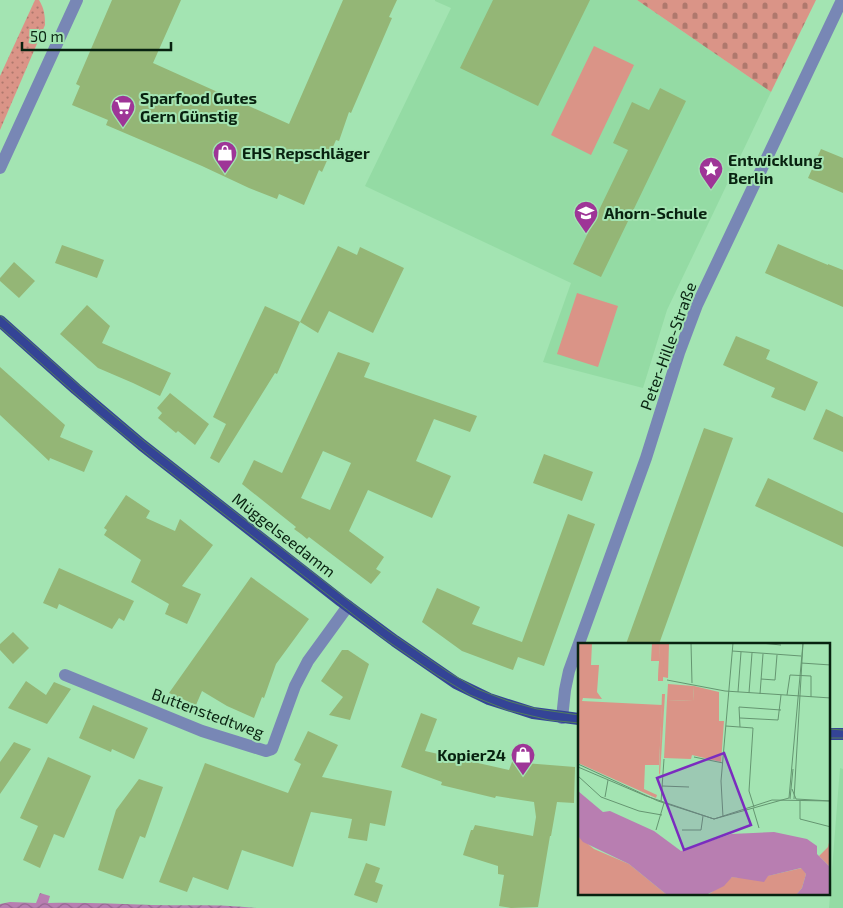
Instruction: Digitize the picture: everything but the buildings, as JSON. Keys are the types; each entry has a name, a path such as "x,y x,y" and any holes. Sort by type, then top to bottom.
{"main road":[{"name":"Müggelseedamm","path":"0,321 68,383 142,445 348,606 456,683 505,705 525,711 578,719"},
{"path":"830,734 843,734"}],"street":[{"path":"0,168 77,0"},
{"name":"Peter-Hille-Straße","path":"579,643 646,458 679,353 697,305 842,0"},
{"name":"Buttenstedtweg","path":"65,675 202,731 266,751 272,749 295,686 308,661 348,606"},
{"name":"Peter-Hille-Straße","path":"562,718 569,671 578,646"}],"shaded area":[{"name":"Ahorn-Schule","path":"435,0 637,0 771,92 667,310 643,388 543,362 571,283 365,186 451,8"},
{"path":"840,768 843,769 843,908 829,908"}],"green space":[{"path":"35,0 39,0 42,6 45,25 0,130 0,76"},
{"path":"637,0 816,0 771,92"},
{"path":"594,46 634,65 591,155 551,135"},
{"path":"577,293 618,306 598,367 557,354"}],"water":[{"path":"40,893 50,896 48,903 256,908 0,908 0,904 10,902 36,903"}],"tram line":[{"path":"0,315 144,441 387,630 448,672 477,689 508,701 537,709 578,715"},
{"path":"0,327 98,414 153,459 386,640 437,675 470,695 507,710 549,720 578,723"},
{"path":"830,729 843,730"},
{"path":"830,738 843,738"}],"place":[{"name":"Sparfood Gutes Gern Günstig","path":"123,128"},
{"name":"EHS Repschläger","path":"225,174"},
{"name":"Entwicklung Berlin","path":"711,190"},
{"name":"Ahorn-Schule","path":"586,234"},
{"name":"Kopier24","path":"523,776"}]}
